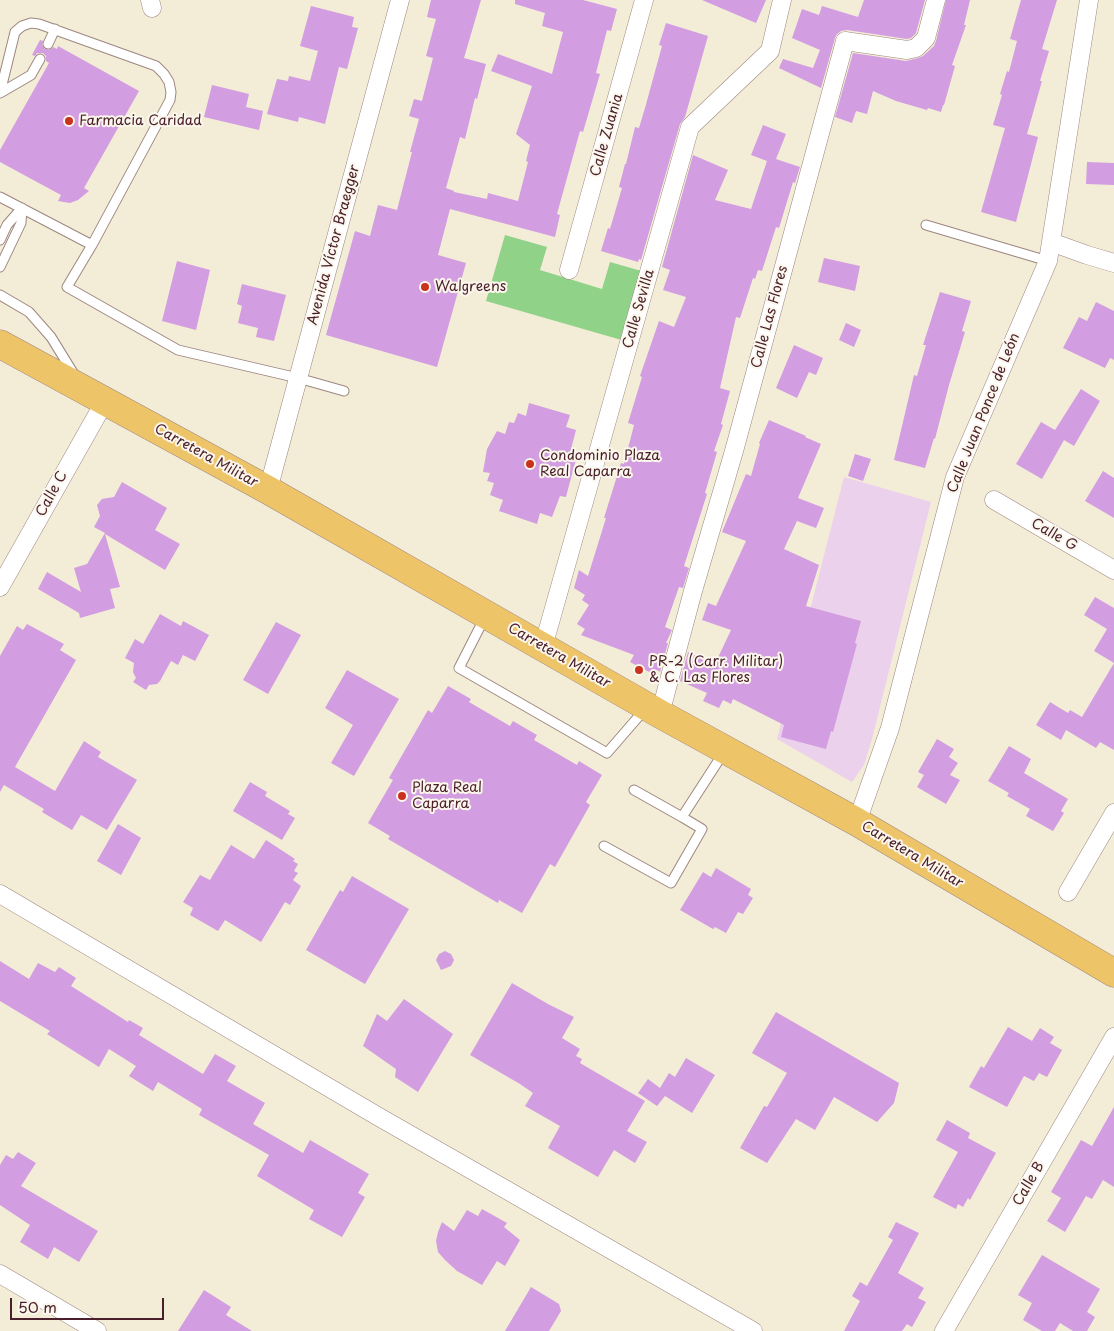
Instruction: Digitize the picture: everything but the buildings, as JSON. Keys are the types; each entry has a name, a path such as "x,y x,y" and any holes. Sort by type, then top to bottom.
{"main road":[{"name":"Carretera Militar","path":"0,344 268,490 654,710 857,822 1114,973"}],"street":[{"name":"Avenida Víctor Braegger","path":"268,490 400,0"},
{"name":"Calle Zuania","path":"569,270 644,0"},
{"name":"Calle Sevilla","path":"543,647 690,127 770,52 782,0"},
{"name":"Calle Las Flores","path":"654,710 693,591 737,442 845,41 907,50 916,48 926,38 936,0"},
{"name":"Calle Juan Ponce de León","path":"857,822 890,728 955,477 1048,261 1089,0"},
{"path":"1051,242 1114,264"},
{"name":"Calle C","path":"0,587 94,395"},
{"name":"Calle G","path":"994,500 1114,570"},
{"path":"1068,892 1114,813"},
{"path":"0,894 363,1108 753,1331"},
{"name":"Calle B","path":"944,1331 1114,1037"},
{"path":"0,1274 96,1331"}],"lane":[{"path":"0,93 16,32 22,26 31,23 39,24 156,66 169,82 170,100 68,287 178,350 298,378 344,391"},
{"path":"48,44 55,30"},
{"path":"0,93 31,75 40,58"},
{"path":"0,197 92,245"},
{"path":"0,240 7,225 22,208"},
{"path":"0,267 21,223 22,208"},
{"path":"926,225 1048,261"},
{"path":"0,295 29,312 51,336 94,395"},
{"path":"486,615 459,668 607,753 654,710"},
{"path":"682,817 726,750"},
{"path":"604,846 671,883 702,829 634,790"}],"shaded area":[{"path":"844,477 931,502 872,739 864,765 852,782 777,739"}],"green space":[{"path":"505,235 547,247 540,270 602,289 610,262 645,272 625,341 486,301"}],"place":[{"name":"Farmacia Caridad","path":"69,121"},
{"name":"Walgreens","path":"425,287"},
{"name":"Condominio Plaza Real Caparra","path":"530,464"},
{"name":"PR-2 (Carr. Militar) & C. Las Flores","path":"639,670"},
{"name":"Plaza Real Caparra","path":"402,796"}]}
